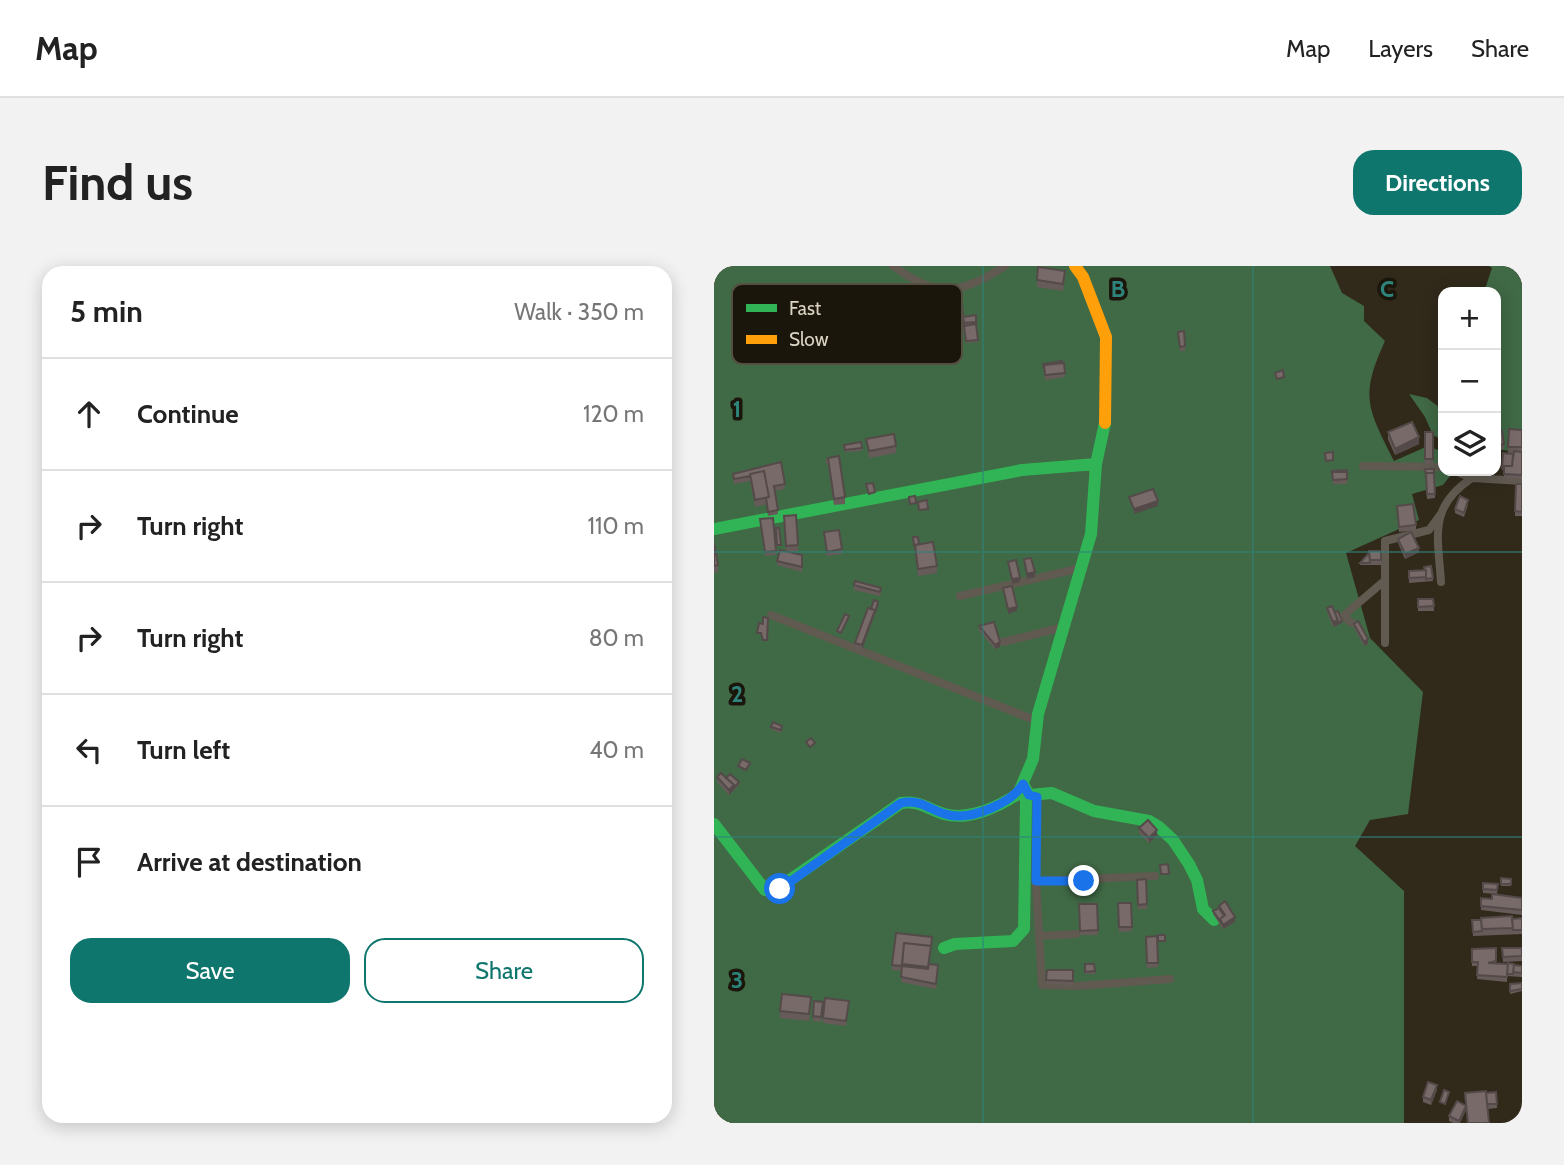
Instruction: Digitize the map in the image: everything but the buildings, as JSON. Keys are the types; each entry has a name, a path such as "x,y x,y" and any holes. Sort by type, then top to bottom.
{"street":[{"path":"893,266 920,284"},
{"path":"962,288 1005,266"},
{"path":"944,948 956,944 1013,941 1024,929 1026,790 1037,721 1091,534 1096,464 1107,413 1104,375 1107,344 1083,276 1075,266"},
{"path":"714,529 1022,470 1096,464"},
{"path":"1363,466 1438,467"},
{"path":"1467,476 1522,481"},
{"path":"1441,582 1440,515 1443,505 1457,488 1472,478"},
{"path":"1385,643 1385,541 1429,530 1440,515"},
{"path":"960,596 1081,568"},
{"path":"1352,623 1342,617 1383,582"},
{"path":"771,615 1037,721"},
{"path":"1003,642 1064,627"},
{"path":"1026,790 1037,797 1036,881 1043,986 1170,979"},
{"path":"714,824 765,890 774,891 901,803 917,801 952,816 1009,800 1026,790 1052,793 1094,811 1149,821 1159,827 1173,840 1189,864 1197,880 1203,909 1214,920"},
{"path":"1036,881 1155,876"},
{"path":"1039,936 1076,933"}],"green space":[{"path":"714,266 1330,266 1342,293 1364,306 1364,321 1385,341 1372,376 1370,402 1378,428 1394,461 1428,446 1438,450 1438,476 1450,476 1443,485 1412,494 1419,520 1346,553 1370,638 1423,692 1408,814 1370,820 1355,846 1404,891 1404,1123 714,1123"},
{"path":"1489,266 1522,266 1522,445 1510,451 1501,450 1501,287 1486,287 1492,268"},
{"path":"1409,394 1427,398 1438,406 1438,438 1433,435 1425,417"}],"traffic: fast":[{"path":"714,824 765,890 774,891 901,803 913,803 944,814 963,816 992,808 1018,794 1033,759 1038,714 1091,534 1096,464 1105,423"},
{"path":"714,529 1022,470 1096,464"},
{"path":"944,948 955,944 1013,941 1024,929 1026,802 1023,784 1029,795 1052,793 1094,811 1149,821 1159,827 1173,840 1189,864 1197,880 1203,909 1214,920"}],"traffic: slow":[{"path":"1075,266 1083,277 1106,337 1105,423"}],"route":[{"path":"780,889 901,803 917,801 952,816 961,815 1009,800 1023,784 1029,795 1037,797 1036,881 1084,881"}]}
